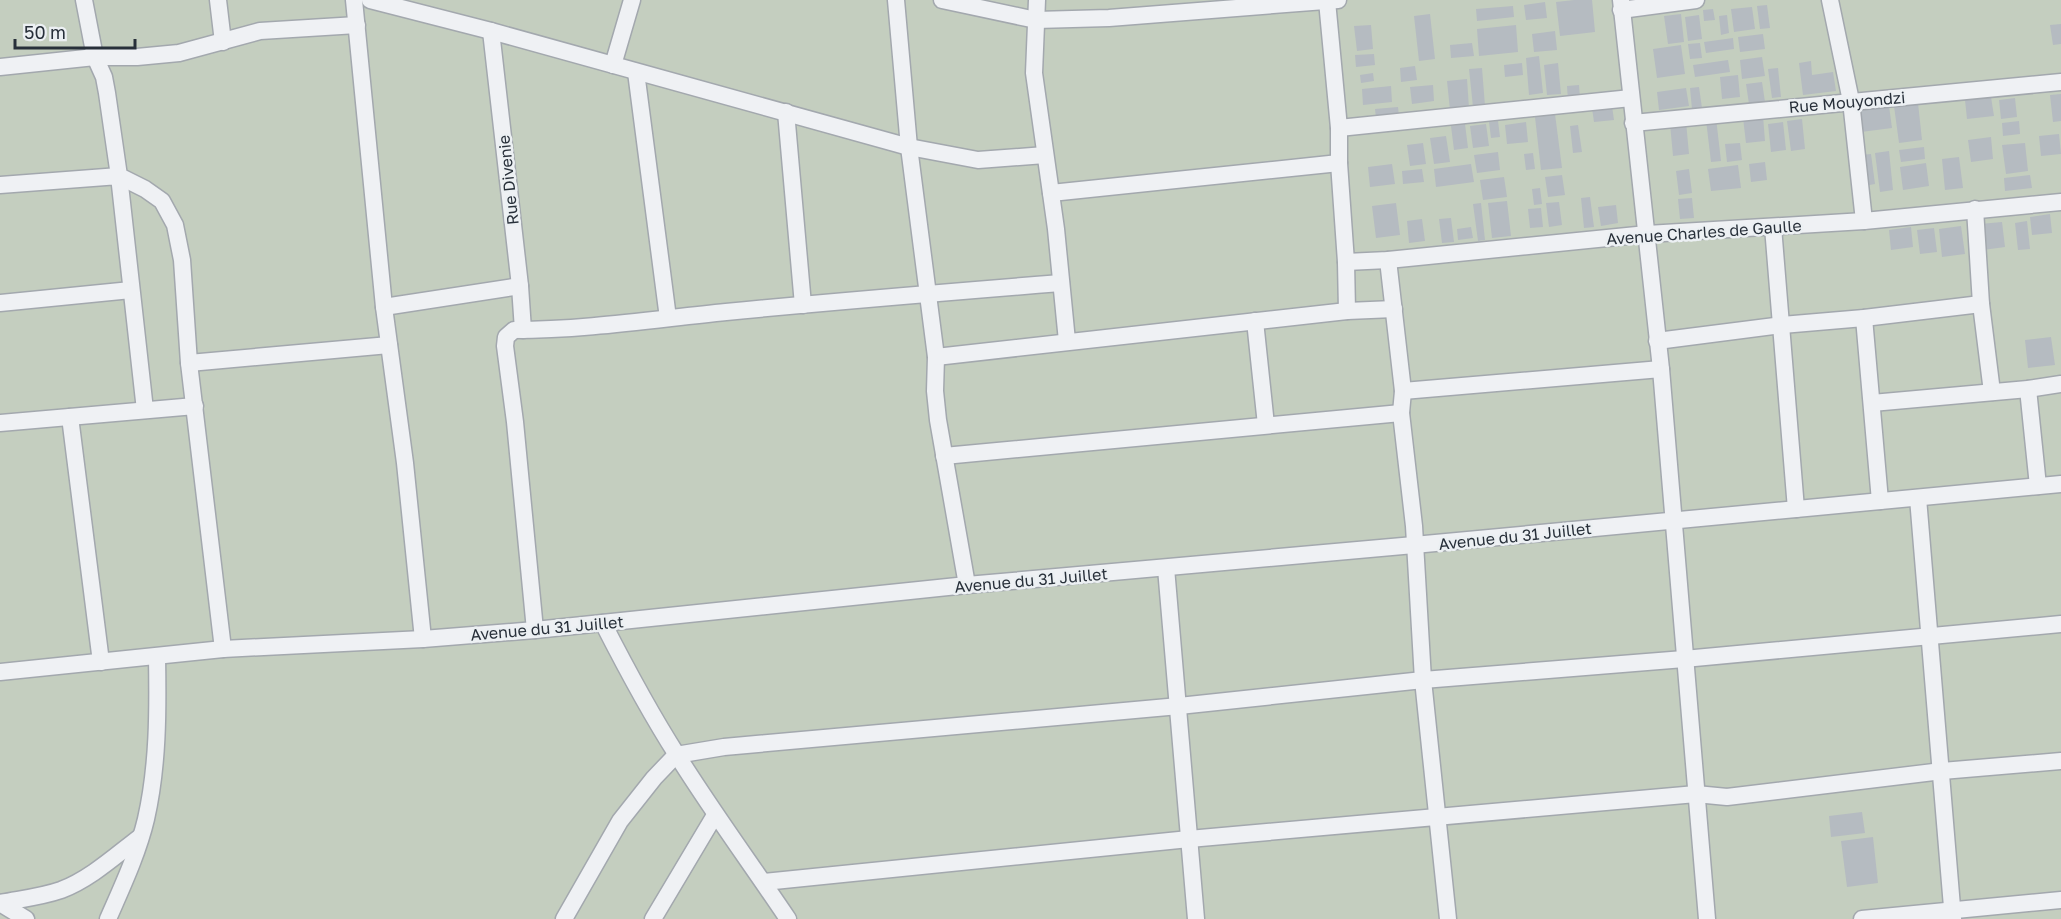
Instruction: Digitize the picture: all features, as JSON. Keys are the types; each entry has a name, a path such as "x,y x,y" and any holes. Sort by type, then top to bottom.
{"street":[{"path":"84,0 95,57 104,77 107,93 119,176 145,410"},
{"path":"218,0 223,42"},
{"path":"354,0 384,307 405,463 423,639"},
{"path":"370,0 909,147 978,160 1045,155"},
{"path":"613,65 632,0"},
{"path":"896,0 909,147 926,294 936,357 935,391 967,585"},
{"path":"942,0 1036,20 1109,18 1243,4 1333,1 1347,311"},
{"path":"1037,0 1034,73 1051,194 1067,341"},
{"path":"1696,0 1621,5 1661,369 1707,919"},
{"path":"1830,0 1851,101 1864,221"},
{"path":"0,67 95,57 137,57 179,53 260,31 357,25"},
{"name":"Rue Divenie","path":"491,32 520,286 522,330"},
{"path":"636,72 668,318"},
{"name":"Rue Mouyondzi","path":"1633,123 2061,82"},
{"path":"1339,128 1631,98"},
{"path":"786,112 803,305"},
{"path":"1051,194 1339,163"},
{"path":"0,185 119,176 145,189 162,201 176,225 182,260 189,363 223,649"},
{"name":"Avenue Charles de Gaulle","path":"1346,262 1388,260 1647,234 1864,221 1975,209 2061,205"},
{"path":"1975,209 1981,304 1992,392"},
{"path":"1773,227 1796,509"},
{"path":"1388,260 1403,391 1401,413 1414,526 1423,680 1448,919"},
{"path":"535,630 515,422 505,346 506,337 514,330 628,324 803,305 1061,283"},
{"path":"384,307 520,286"},
{"path":"0,303 131,290"},
{"path":"1657,341 1981,304"},
{"path":"936,357 1347,311 1394,309"},
{"path":"1864,318 1880,501"},
{"path":"1255,321 1266,425"},
{"path":"189,363 389,345"},
{"path":"1403,391 1661,369"},
{"path":"1872,403 2061,384"},
{"path":"2028,389 2038,486"},
{"path":"0,423 195,406"},
{"path":"944,456 1401,413"},
{"path":"70,417 101,662"},
{"name":"Avenue du 31 Juillet","path":"0,672 223,649 423,639 535,630 967,585 2061,484"},
{"path":"1918,498 1952,915"},
{"path":"1166,568 1196,919"},
{"path":"603,623 639,692 676,755 715,815 764,882 784,917"},
{"path":"564,919 621,821 654,778 676,755 723,747 1179,706 1423,680 1684,659 2061,624"},
{"path":"108,919 126,878 146,820 155,758 157,657"},
{"path":"764,882 1189,839 1696,794 1727,796 1942,771 2061,761"},
{"path":"653,919 715,815"},
{"path":"0,903 61,890 82,880 140,837"},
{"path":"1862,919 1952,915 2061,900"},
{"path":"0,903 26,919"}],"green space":[{"path":"0,0 2061,0 2061,919 0,919"}],"building":[{"path":"1592,0 1595,32 1560,36 1556,2"},
{"path":"1545,2 1547,18 1526,20 1524,5"},
{"path":"1767,5 1770,28 1760,29 1757,6"},
{"path":"1513,6 1514,17 1477,21 1476,9"},
{"path":"1752,7 1755,29 1734,32 1731,9"},
{"path":"1713,9 1715,20 1704,21 1703,10"},
{"path":"1430,14 1435,59 1419,61 1414,16"},
{"path":"1681,14 1684,42 1668,44 1664,16"},
{"path":"1699,15 1702,39 1688,41 1685,17"},
{"path":"1727,15 1729,33 1721,35 1719,16"},
{"path":"2061,24 2061,44 2053,45 2050,25"},
{"path":"1371,25 1373,49 1357,51 1354,26"},
{"path":"1516,25 1518,52 1479,56 1477,29"},
{"path":"1555,31 1557,50 1534,52 1532,34"},
{"path":"1763,34 1765,49 1740,52 1738,37"},
{"path":"1733,38 1734,49 1706,53 1704,42"},
{"path":"1472,43 1474,56 1451,58 1450,45"},
{"path":"1700,43 1702,58 1690,59 1688,44"},
{"path":"1681,45 1685,74 1657,78 1653,49"},
{"path":"1374,54 1375,65 1356,67 1355,55"},
{"path":"1539,56 1543,93 1529,95 1526,58"},
{"path":"1762,57 1765,76 1742,79 1740,60"},
{"path":"1728,60 1730,72 1695,77 1693,65"},
{"path":"1811,61 1812,75 1833,72 1836,91 1803,95 1799,63"},
{"path":"1522,63 1523,75 1505,77 1504,65"},
{"path":"1558,63 1561,94 1547,95 1544,65"},
{"path":"1415,66 1417,80 1401,82 1400,68"},
{"path":"1482,68 1485,106 1473,107 1469,69"},
{"path":"1778,68 1781,97 1772,98 1768,69"},
{"path":"1373,73 1374,81 1361,83 1360,75"},
{"path":"1738,75 1740,97 1722,99 1720,77"},
{"path":"1467,79 1469,108 1450,110 1447,81"},
{"path":"1762,82 1765,102 1749,104 1746,84"},
{"path":"1433,85 1434,101 1412,104 1410,87"},
{"path":"1579,85 1580,99 1568,101 1567,86"},
{"path":"1391,86 1392,102 1363,105 1362,89"},
{"path":"1699,87 1702,108 1692,109 1690,88"},
{"path":"1686,88 1689,106 1659,110 1657,92"},
{"path":"2061,94 2061,121 2053,122 2050,95"},
{"path":"1991,97 1994,116 1967,119 1965,100"},
{"path":"2015,98 2017,117 2001,119 1999,100"},
{"path":"1918,103 1922,140 1899,143 1894,106"},
{"path":"1612,106 1614,120 1594,122 1592,108"},
{"path":"1889,106 1892,128 1861,132 1858,109"},
{"path":"1398,107 1399,116 1376,118 1375,109"},
{"path":"1555,114 1562,168 1541,170 1535,117"},
{"path":"1763,116 1765,141 1746,143 1743,118"},
{"path":"1716,118 1721,161 1711,162 1706,120"},
{"path":"1802,119 1805,149 1791,151 1787,121"},
{"path":"1498,121 1500,137 1491,138 1489,122"},
{"path":"2019,121 2020,134 2003,136 2002,123"},
{"path":"1526,122 1528,142 1507,144 1505,125"},
{"path":"1686,122 1689,154 1673,156 1670,124"},
{"path":"1783,122 1786,150 1771,152 1768,124"},
{"path":"1465,124 1468,148 1454,150 1451,126"},
{"path":"1486,124 1489,146 1473,148 1470,126"},
{"path":"1578,125 1582,152 1573,153 1570,126"},
{"path":"2059,134 2061,154 2041,156 2039,136"},
{"path":"1446,136 1450,162 1434,164 1430,138"},
{"path":"1991,137 1993,159 1971,162 1968,140"},
{"path":"1423,143 1426,164 1410,166 1407,145"},
{"path":"1740,143 1742,160 1727,162 1725,144"},
{"path":"2025,143 2028,171 2006,174 2002,145"},
{"path":"1924,147 1925,159 1901,162 1899,150"},
{"path":"1889,151 1893,190 1880,192 1875,153"},
{"path":"1498,152 1500,170 1477,173 1474,155"},
{"path":"1533,153 1535,169 1526,170 1524,154"},
{"path":"1871,154 1875,184 1864,186 1861,155"},
{"path":"1959,157 1963,188 1945,190 1942,159"},
{"path":"1765,162 1767,180 1751,182 1749,164"},
{"path":"1926,163 1929,186 1903,190 1900,167"},
{"path":"1392,164 1395,184 1370,187 1368,167"},
{"path":"1471,164 1474,182 1436,187 1434,169"},
{"path":"1738,165 1741,188 1711,191 1708,169"},
{"path":"1422,169 1424,182 1403,184 1402,171"},
{"path":"1689,169 1692,193 1679,195 1676,171"},
{"path":"1562,175 1565,195 1548,197 1545,177"},
{"path":"2030,175 2032,188 2005,191 2004,178"},
{"path":"1504,177 1507,197 1483,200 1480,180"},
{"path":"1540,188 1542,204 1534,205 1532,189"},
{"path":"1590,197 1594,227 1584,228 1581,198"},
{"path":"1692,198 1694,218 1680,219 1678,199"},
{"path":"1507,201 1511,236 1492,238 1488,203"},
{"path":"1559,202 1562,225 1549,227 1546,203"},
{"path":"1396,203 1400,235 1376,238 1372,206"},
{"path":"1481,203 1485,240 1478,241 1473,204"},
{"path":"1616,205 1618,223 1601,226 1598,207"},
{"path":"1541,208 1543,227 1530,228 1528,209"},
{"path":"2050,214 2052,233 2032,235 2030,217"},
{"path":"1451,218 1454,242 1442,243 1439,219"},
{"path":"1422,219 1425,241 1409,243 1407,221"},
{"path":"2027,221 2030,249 2018,250 2015,223"},
{"path":"2002,222 2005,247 1983,250 1980,224"},
{"path":"1961,226 1965,254 1942,257 1939,229"},
{"path":"1471,227 1473,238 1458,240 1457,229"},
{"path":"1911,227 1913,247 1891,250 1889,230"},
{"path":"1934,228 1937,252 1920,254 1917,230"},
{"path":"2051,337 2055,365 2028,368 2025,340"},
{"path":"1862,812 1865,833 1831,837 1829,816"},
{"path":"1873,837 1878,883 1847,887 1841,841"}]}
